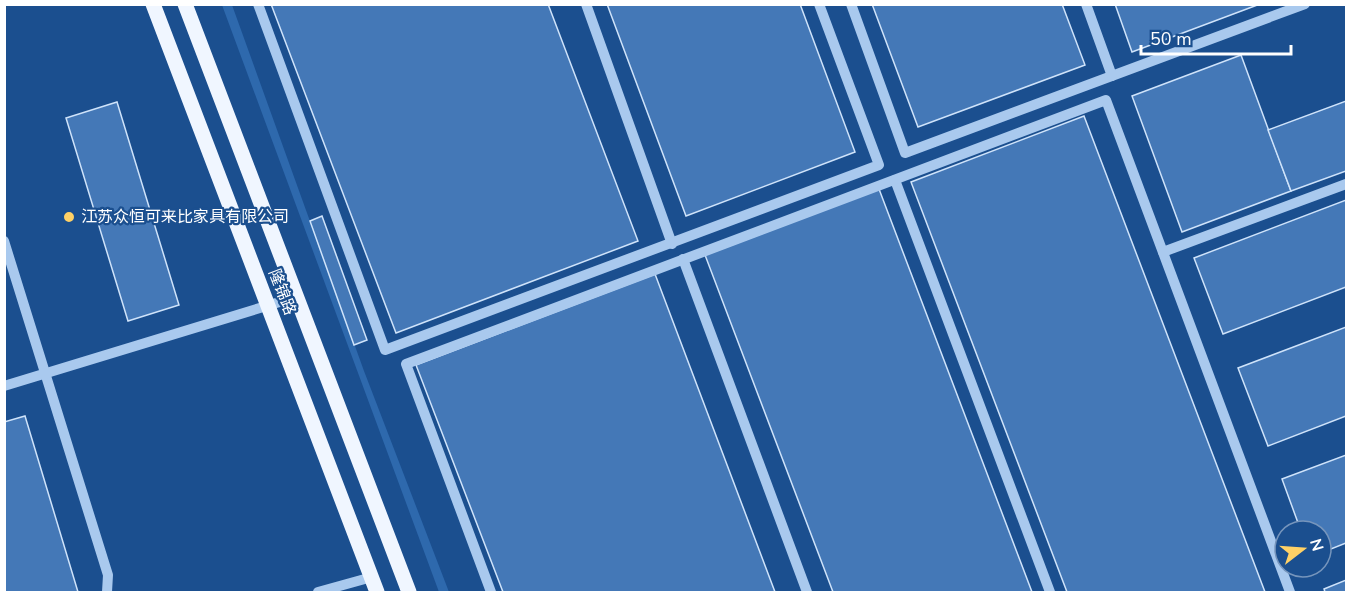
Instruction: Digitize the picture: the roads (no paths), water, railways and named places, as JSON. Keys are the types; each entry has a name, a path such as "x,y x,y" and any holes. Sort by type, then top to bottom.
{"main road":[{"name":"隆锦路","path":"153,4 378,592"},
{"name":"隆锦路","path":"185,4 409,592"}],"lane":[{"path":"258,4 385,350 879,165 819,4"},
{"path":"586,4 672,244"},
{"path":"851,4 905,153 1305,4"},
{"path":"1086,4 1112,76"},
{"path":"491,592 406,364 1106,100 1290,592"},
{"path":"895,180 1050,592"},
{"path":"1163,252 1347,184"},
{"path":"4,241 108,575 107,592"},
{"path":"683,259 807,592"},
{"path":"4,386 296,297"},
{"path":"323,592 372,577"}],"place":[{"name":"江苏众恒可来比家具有限公司","path":"69,217"}]}
